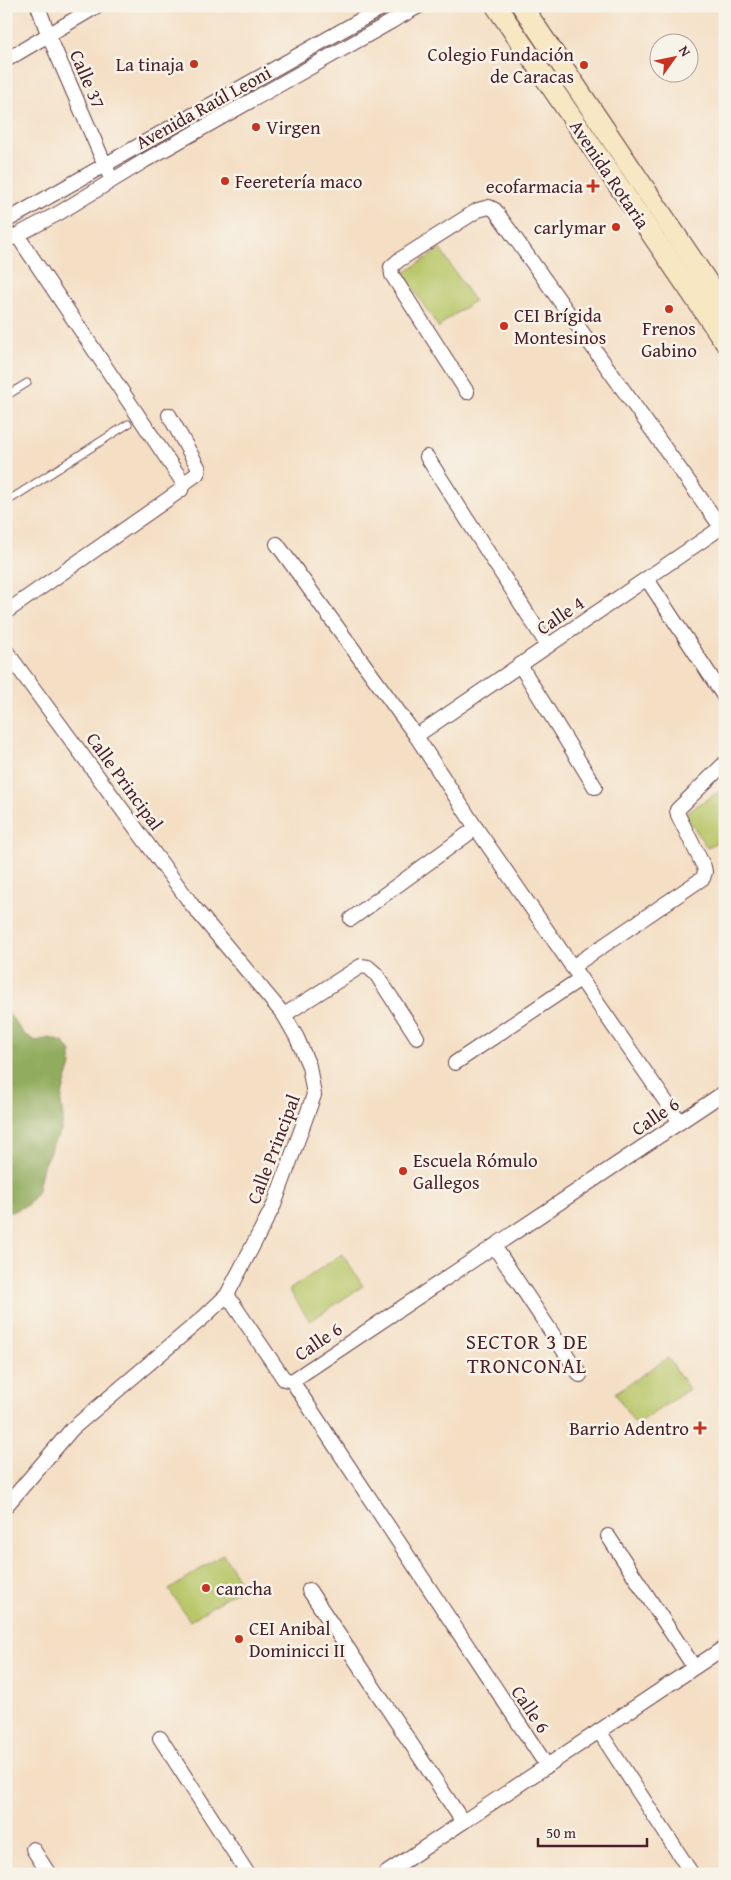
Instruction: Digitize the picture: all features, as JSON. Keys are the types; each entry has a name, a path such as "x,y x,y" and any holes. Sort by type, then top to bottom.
{"street":[{"name":"Calle 37","path":"38,6 48,34 112,180"},
{"path":"6,60 97,6"},
{"name":"Avenida Raúl Leoni","path":"6,221 385,6"},
{"name":"Avenida Raúl Leoni","path":"12,238 59,213 112,180 419,6"},
{"name":"Avenida Rotaria","path":"496,6 725,342"},
{"name":"Avenida Rotaria","path":"522,6 725,308"},
{"path":"467,392 392,275 392,268 399,260 478,210 489,207 495,210 723,526"},
{"path":"12,238 183,484"},
{"path":"6,612 181,490 183,484 197,474 199,469 169,415"},
{"path":"427,457 548,646"},
{"name":"Calle 4","path":"416,736 723,526"},
{"path":"277,544 416,736 476,828 680,1122"},
{"path":"647,579 725,698"},
{"name":"Calle Principal","path":"6,651 192,905 284,1015 297,1038 309,1066 314,1096 274,1205 227,1295 72,1429 6,1506"},
{"path":"520,665 595,787"},
{"path":"572,967 702,878 706,872 677,810 725,763"},
{"path":"351,919 476,828"},
{"path":"284,1015 361,966 368,967 376,974 417,1037"},
{"path":"455,1063 580,979"},
{"name":"Calle 6","path":"547,1766 292,1381 725,1092"},
{"path":"494,1246 580,1375"},
{"path":"227,1295 284,1379 292,1381"},
{"path":"608,1536 694,1667"},
{"path":"309,1590 463,1822"},
{"path":"393,1872 598,1730 725,1647"},
{"path":"598,1730 692,1874"},
{"path":"160,1738 248,1874"},
{"path":"33,1849 49,1874"}],"lane":[{"path":"6,396 27,382"},
{"path":"6,502 128,424"}],"green space":[{"path":"440,249 474,301 444,322 439,328 403,274"},
{"path":"725,788 725,837 707,848 685,813"},
{"path":"6,1010 24,1034 36,1041 50,1038 63,1042 71,1052 71,1065 61,1104 63,1118 61,1131 43,1166 37,1193 27,1205 14,1211 6,1211"},
{"path":"342,1254 363,1286 310,1321 289,1290"},
{"path":"668,1358 689,1389 636,1425 615,1393"},
{"name":"cancha","path":"223,1554 243,1586 190,1621 169,1590"}],"place":[{"name":"La tinaja","path":"194,64"},
{"name":"Colegio Fundación de Caracas","path":"584,65"},
{"name":"Virgen","path":"256,127"},
{"name":"Feeretería maco","path":"225,181"},
{"name":"ecofarmacia","path":"593,186"},
{"name":"carlymar","path":"616,227"},
{"name":"Frenos Gabino","path":"669,309"},
{"name":"CEI Brígida Montesinos","path":"504,326"},
{"name":"Escuela Rómulo Gallegos","path":"403,1171"},
{"name":"Barrio Adentro","path":"700,1428"},
{"name":"cancha","path":"206,1588"},
{"name":"CEI Anibal Dominicci II","path":"239,1639"}],"district":[{"name":"SECTOR 3 DE TRONCONAL","path":"527,1353"}]}
